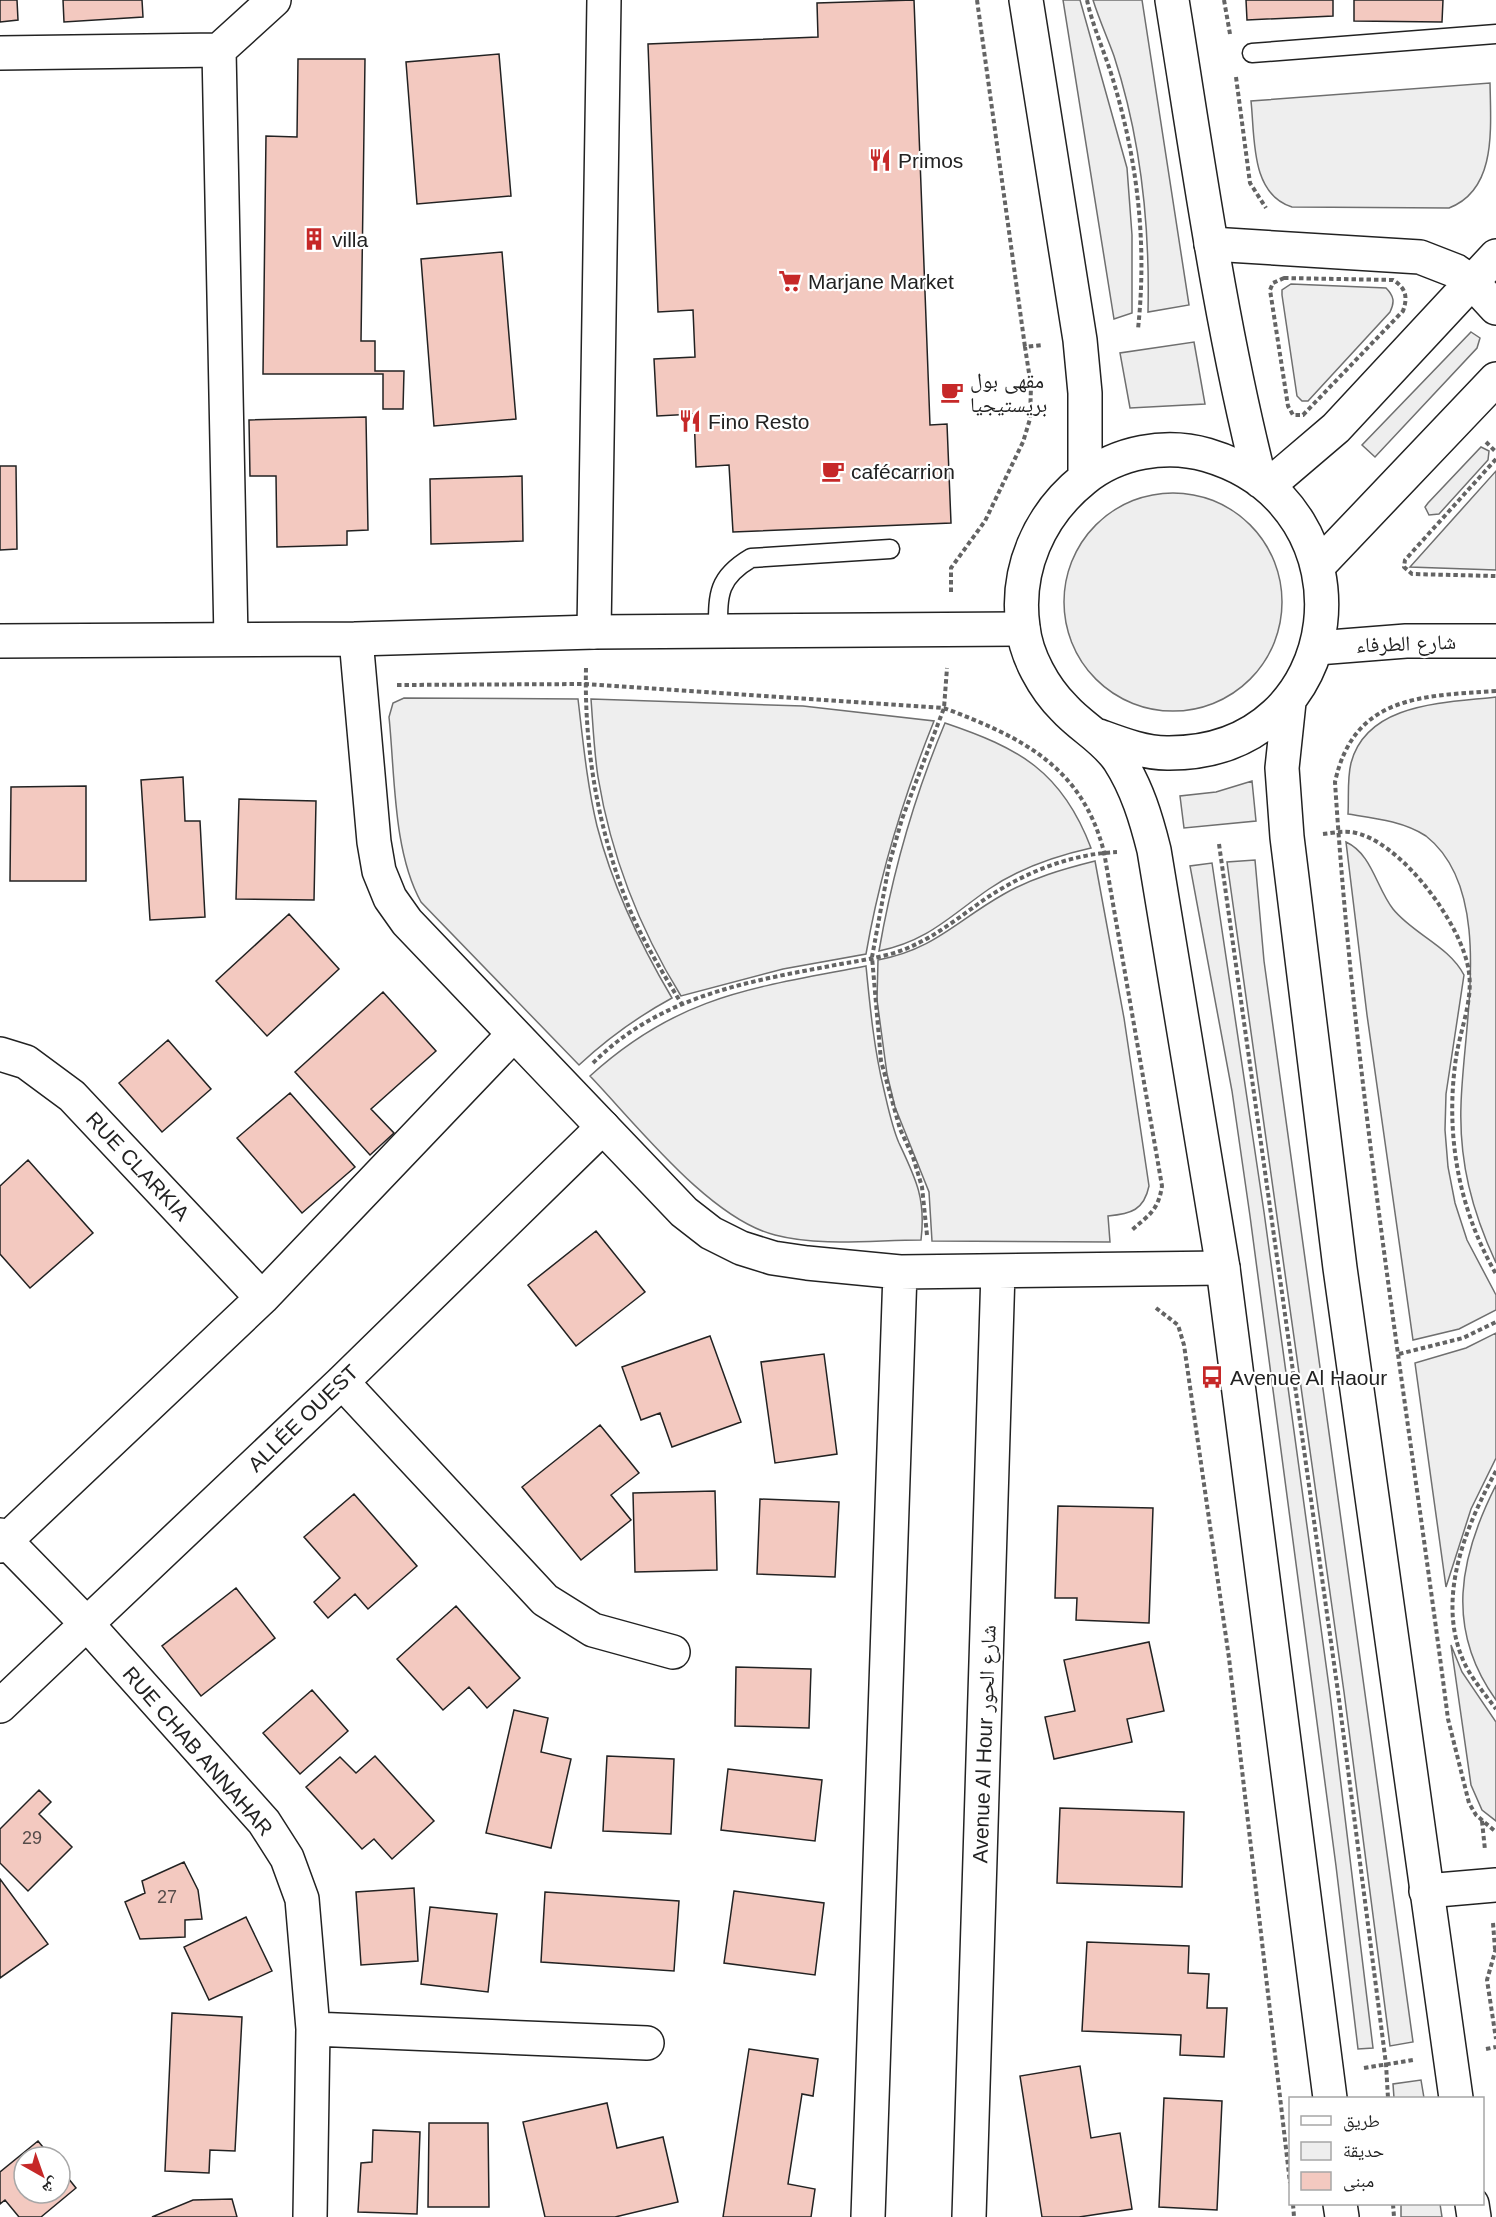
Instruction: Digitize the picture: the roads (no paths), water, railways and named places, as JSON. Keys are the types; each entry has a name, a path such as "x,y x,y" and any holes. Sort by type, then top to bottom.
{"street":[{"path":"0,53 219,50 273,0"},
{"path":"590,632 604,0"},
{"path":"1026,0 1080,340 1085,393 1085,478"},
{"path":"1172,0 1210,244 1244,414 1264,483"},
{"path":"219,50 231,639"},
{"path":"1210,244 1286,263 1420,257 1456,271 1472,282 1496,308"},
{"path":"1264,483 1336,428 1496,256"},
{"path":"1318,566 1496,379"},
{"path":"1099,736 1132,748 1166,753 1200,751 1233,741 1263,725 1289,702 1306,677 1317,648 1323,607 1318,566 1307,536 1289,509 1264,483 1228,461 1192,451 1154,450 1118,459 1085,478 1054,508 1032,545 1022,586 1023,629 1037,672 1064,709 1099,736 1118,759 1135,789 1154,850 1223,1268 1329,2086"},
{"path":"0,641 356,639 590,632 1023,629"},
{"path":"356,639 374,842 380,871 390,898 426,944 513,1035 684,1212 711,1233 741,1248 773,1258 913,1272 1223,1268"},
{"name":"شارع الطرفاء","path":"1317,648 1406,641 1496,641"},
{"path":"1289,702 1282,768 1287,837 1342,1280 1456,2097"},
{"path":"2,1540 262,1298 513,1035"},
{"name":"RUE CLARKIA","path":"0,1054 26,1062 72,1096 262,1298"},
{"name":"ALLÉE OUEST","path":"0,1706 342,1382 603,1127"},
{"name":"Avenue Al Hour شارع الحور","path":"969,2217 998,1271"},
{"path":"868,2217 913,1272"},
{"path":"342,1382 545,1600 593,1630 673,1652"},
{"name":"RUE CHAB ANNAHAR","path":"2,1540 87,1624 264,1822 287,1858 302,1899 313,2029 310,2217"},
{"path":"1426,1892 1496,1885"},
{"path":"313,2029 647,2043"}],"lane":[{"path":"1252,53 1496,34"},
{"path":"718,631 718,598 723,581 735,567 751,558 890,549"}],"place":[{"name":"Primos","path":"880,160"},
{"name":"villa","path":"314,239"},
{"name":"Marjane Market","path":"790,281"},
{"name":"مقهى بول بريستيجيا","path":"952,392"},
{"name":"Fino Resto","path":"690,421"},
{"name":"cafécarrion","path":"833,471"},
{"name":"Avenue Al Haour","path":"1212,1377"}]}
